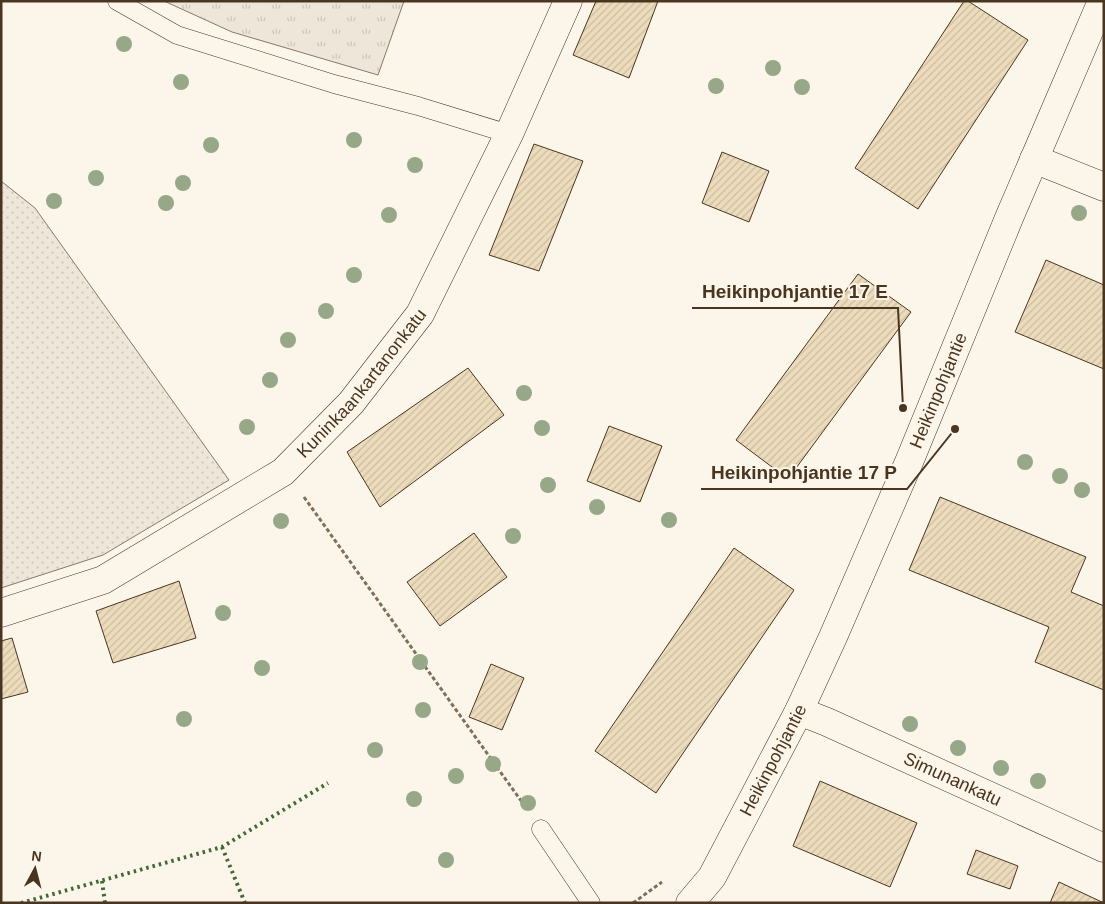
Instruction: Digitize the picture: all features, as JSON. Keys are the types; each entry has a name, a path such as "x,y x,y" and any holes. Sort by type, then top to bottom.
{"street":[{"name":"Kuninkaankartanonkatu","path":"1,613 103,580 283,472 351,403 420,314 509,134 568,1"},
{"name":"Heikinpohjantie","path":"690,903 712,877 799,711 909,462 1034,159 1102,1"},
{"path":"1034,159 1104,187"},
{"name":"Simunankatu","path":"799,711 1104,848"}],"lane":[{"path":"117,1 177,35 334,84 435,111 509,134"},
{"path":"541,829 591,903"}],"path":[{"path":"283,472 292,481 541,829"}],"green space":[{"path":"164,1 404,1 378,75 232,32"},
{"path":"1,181 35,208 229,480 103,555 1,588"}],"building":[{"path":"596,1 658,1 629,78 573,55"},
{"path":"964,1 968,1 1028,40 918,209 855,168"},
{"path":"534,144 583,161 539,271 489,255"},
{"path":"722,152 769,171 749,222 702,203"},
{"path":"1046,260 1104,285 1104,369 1015,332"},
{"path":"858,274 911,312 788,479 736,440"},
{"path":"468,368 504,415 380,507 347,452"},
{"path":"609,426 662,446 640,502 587,481"},
{"path":"940,497 1086,557 1071,592 1104,606 1104,690 1035,662 1049,627 909,570"},
{"path":"474,533 507,577 440,626 407,582"},
{"path":"734,548 794,590 656,793 595,751"},
{"path":"179,581 196,638 113,663 96,611"},
{"path":"12,638 28,692 1,699 1,641"},
{"path":"491,664 524,678 502,730 469,717"},
{"path":"820,781 917,823 890,887 793,846"},
{"path":"976,850 1018,866 1010,889 967,874"},
{"path":"1059,882 1104,903 1050,903"}],"hedge":[{"path":"21,903 222,847 328,783"},
{"path":"222,847 245,903"},
{"path":"102,881 105,903"}],"place":[{"name":"Heikinpohjantie 17 E","path":"903,408"},
{"name":"Heikinpohjantie 17 P","path":"955,429"}]}
